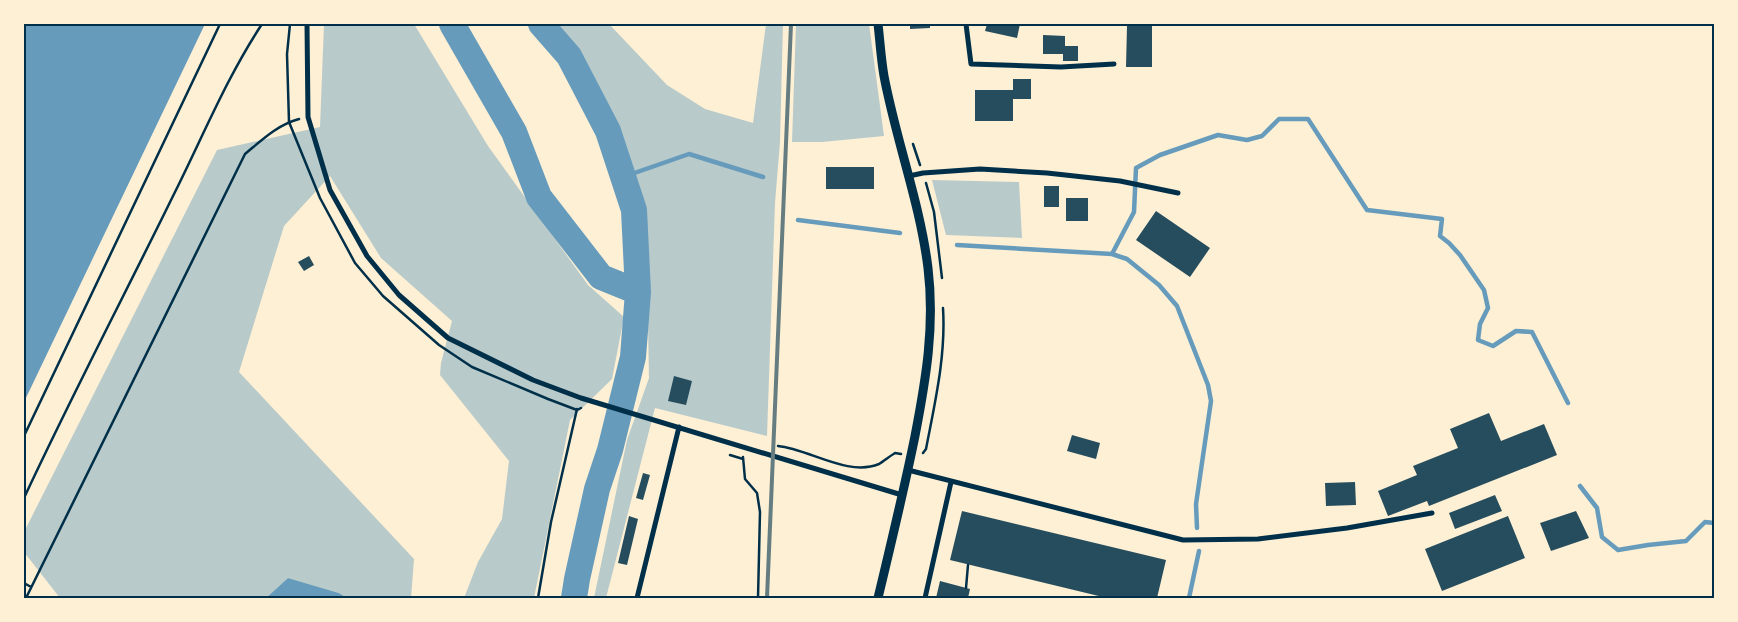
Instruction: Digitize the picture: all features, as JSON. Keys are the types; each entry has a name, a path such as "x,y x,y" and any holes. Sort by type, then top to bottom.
{"main road":[{"path":"878,24 884,76 928,267 931,304 930,345 926,382 908,470 878,598"}],"street":[{"path":"307,24 308,117 330,190 367,256 399,295 448,338 533,380 581,398 902,495"},
{"path":"966,24 971,64 1061,67 1114,64"},
{"path":"908,176 923,173 980,169 1048,173 1120,181 1178,193"},
{"path":"637,598 679,427"},
{"path":"908,470 1183,540 1258,539 1347,528 1432,513"},
{"path":"925,598 951,482"}],"path":[{"path":"24,436 220,24"},
{"path":"24,498 242,55 262,24"},
{"path":"290,24 287,54 289,122 320,198 355,263 383,296 439,345 472,367 548,400 577,410 594,402"},
{"path":"26,598 245,154 272,131 289,122 308,117"},
{"path":"538,598 551,522 581,398"},
{"path":"773,446 785,447 847,466 865,467 879,464 895,453 911,455"},
{"path":"746,447 743,459 745,479 757,493 760,512 758,598"},
{"path":"966,588 968,565"},
{"path":"24,583 31,587"}],"shaded area":[{"path":"324,24 414,24 488,146 588,285 624,317 612,379 570,420 534,598 464,598 478,562 502,519 509,461 440,375 441,363 452,321 381,258 330,176 284,226 239,372 414,559 411,598 347,598 339,593 288,578 266,598 60,598 24,552 24,532 217,150 320,127"},
{"path":"550,24 609,24 667,85 705,109 753,123 766,24 783,24 780,142 775,203 767,436 655,408 606,598 594,598 627,440 649,378 646,211 567,49"},
{"path":"796,24 869,24 884,136 822,142 792,142"},
{"path":"932,180 1019,182 1022,238 946,235"}],"water":[{"path":"24,24 205,24 24,402"},
{"path":"288,578 339,593 347,598 266,598"}],"building":[{"path":"910,24 930,24 930,28 910,29"},
{"path":"987,24 1020,24 1017,38 985,31"},
{"path":"1127,26 1152,26 1152,67 1126,67"},
{"path":"1043,35 1065,36 1065,46 1078,46 1078,61 1063,61 1063,54 1043,54"},
{"path":"1013,79 1031,79 1031,99 1013,99 1013,121 975,121 975,90 1013,90"},
{"path":"826,167 874,167 874,189 826,189"},
{"path":"1044,186 1059,186 1059,207 1044,207"},
{"path":"1066,198 1088,198 1088,221 1066,221"},
{"path":"1156,211 1210,248 1190,277 1136,240"},
{"path":"309,256 314,265 304,271 298,262"},
{"path":"674,376 692,381 686,405 668,401"},
{"path":"1489,413 1501,441 1544,424 1557,455 1429,506 1427,501 1388,516 1378,491 1417,475 1413,466 1458,448 1450,429"},
{"path":"1072,435 1100,443 1096,459 1067,451"},
{"path":"643,473 650,475 643,500 636,498"},
{"path":"1355,482 1356,505 1326,506 1325,483"},
{"path":"1495,495 1502,511 1455,529 1449,513"},
{"path":"962,511 1166,560 1157,598 1107,598 950,560"},
{"path":"1576,511 1589,538 1551,551 1540,523"},
{"path":"629,516 638,519 627,565 618,563"},
{"path":"1508,516 1525,558 1442,591 1425,549"},
{"path":"940,581 970,589 968,598 936,598"}],"waterway":[{"path":"452,24 514,132 539,197 601,277 638,292"},
{"path":"541,24 569,56 608,131 634,210 638,292 633,357 610,450 597,489 574,598"},
{"path":"1112,254 1134,212 1136,168 1160,155 1218,135 1247,140 1262,136 1279,119 1308,119 1367,210 1442,219 1440,236 1460,255 1484,290 1488,308 1480,324 1478,340 1493,346 1516,331 1532,332 1568,403"},
{"path":"623,177 689,154 763,177"},
{"path":"798,220 900,233"},
{"path":"957,245 1112,254 1127,259 1159,285 1177,306 1208,385 1211,401 1196,504 1197,528"},
{"path":"1580,486 1597,508 1602,537 1618,550 1686,541 1705,522 1714,523"},
{"path":"1189,598 1199,551"}],"railway":[{"path":"767,598 791,24"}]}
